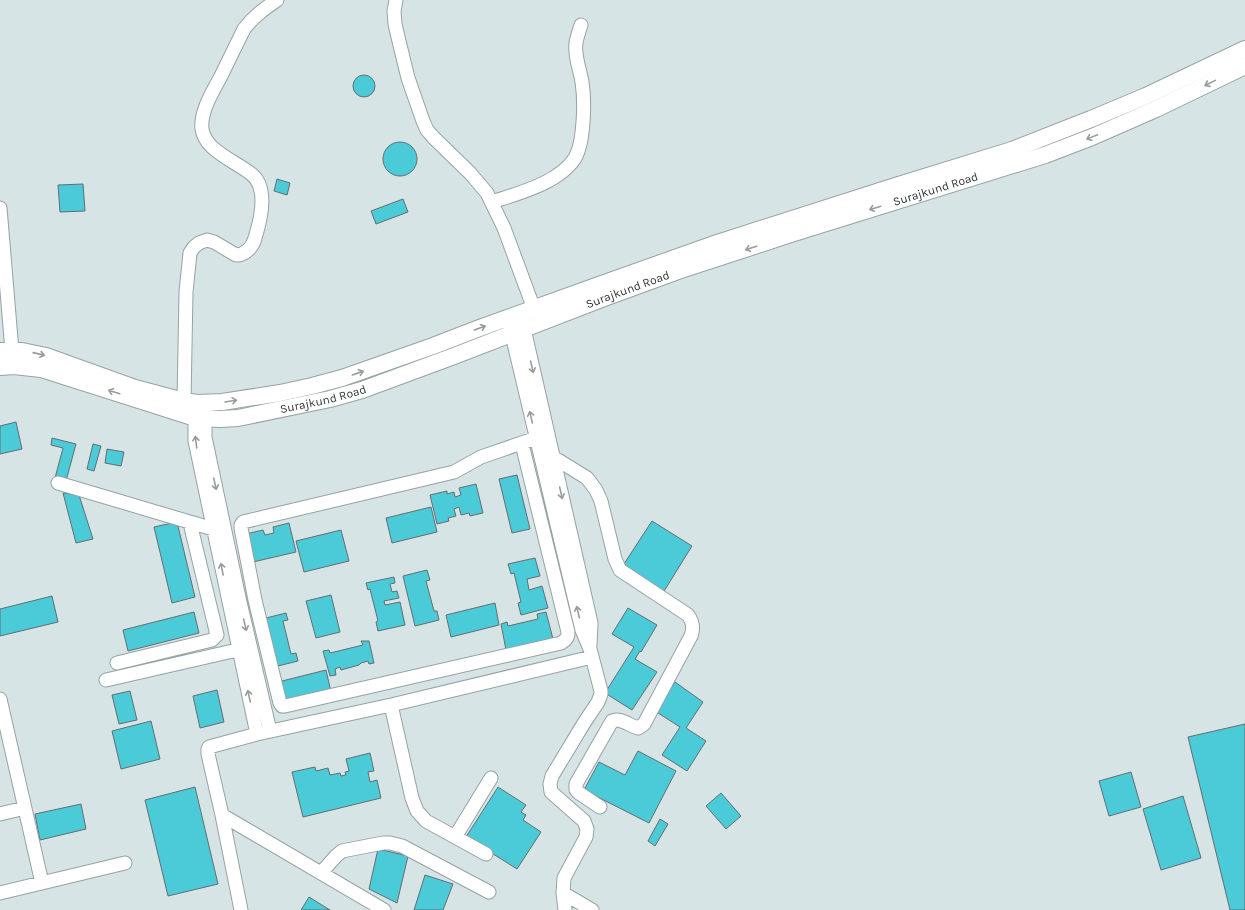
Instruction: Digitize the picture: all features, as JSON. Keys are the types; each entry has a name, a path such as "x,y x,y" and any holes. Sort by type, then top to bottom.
{"main road":[{"name":"Surajkund Road","path":"520,320 732,238 1012,150 1103,114 1245,49"},
{"name":"Surajkund Road","path":"0,367 14,366 41,369 197,408 222,402 280,393 342,378 433,346 520,320 604,298 678,271 798,232 1045,155 1099,134 1149,112 1245,66"},
{"name":"Surajkund Road","path":"6,351 22,351 46,356 197,408"}],"street":[{"path":"270,731 245,648 233,621 205,437 197,408 186,292 190,254 194,247 207,240 239,255 248,251 255,241 262,201 260,185 252,174 218,153 205,139 202,130 203,117 208,102 244,29 261,10 278,0"},
{"path":"396,0 394,11 398,37 408,78 427,130 482,186 492,202 514,252 520,320 542,436 582,630 591,653 601,691 600,698 552,776 550,784 551,792 584,821 587,829 586,837 564,878 563,893 565,910"},
{"path":"492,202 528,190 546,181 565,170 575,157 579,149 583,130 584,112 582,83 576,50 582,25"},
{"path":"0,208 6,351"},
{"path":"522,444 568,632 566,640 560,643 284,706 281,705 255,600 241,528 243,522 454,472 481,457 542,436"},
{"path":"542,436 553,457 591,623 591,653"},
{"path":"553,457 587,478 596,490 601,501 615,559 620,570 688,615 693,628 691,636 644,724 638,728 620,720 612,721 576,784 576,790 579,793 600,807"},
{"path":"58,483 220,531"},
{"path":"117,663 212,640 217,635 190,523"},
{"path":"220,531 240,602 257,734"},
{"path":"240,602 255,600"},
{"path":"215,625 233,621"},
{"path":"106,680 245,648"},
{"path":"241,910 208,754 208,749 212,746 270,731 391,705 591,653"},
{"path":"0,699 42,883"},
{"path":"391,705 414,805 420,815 426,820 486,854"},
{"path":"455,837 491,778"},
{"path":"0,814 25,808"},
{"path":"222,816 384,910"},
{"path":"321,873 342,851 376,843 390,843 402,846 489,892"},
{"path":"0,893 125,863"},
{"path":"563,893 592,910"}],"building":[{"path":"364,75 372,78 375,86 372,94 364,97 356,94 353,86 356,78"},
{"path":"397,142 403,142 407,143 414,149 417,159 416,166 410,173 403,176 397,176 393,175 386,169 383,162 383,156 384,152 390,145"},
{"path":"277,179 290,183 287,195 274,191"},
{"path":"83,184 85,211 60,212 58,185"},
{"path":"403,199 408,212 376,224 371,211"},
{"path":"16,422 22,449 0,454 0,426"},
{"path":"52,438 76,444 66,481 55,478 63,448 51,445"},
{"path":"93,444 101,446 94,471 87,469"},
{"path":"107,449 124,452 121,466 105,463"},
{"path":"517,475 530,529 512,533 499,479"},
{"path":"476,484 483,513 470,516 469,513 461,515 459,507 454,509 456,516 448,518 449,521 437,524 430,495 447,491 447,494 454,492 455,497 461,495 459,488"},
{"path":"63,493 79,495 93,539 76,543"},
{"path":"431,507 437,532 392,543 386,518"},
{"path":"652,521 692,546 661,596 620,570"},
{"path":"177,522 195,597 172,603 154,527"},
{"path":"289,523 296,552 253,562 246,534 263,530 265,535 274,533 273,527"},
{"path":"341,530 349,561 304,572 296,541"},
{"path":"535,558 540,576 527,579 529,590 542,586 548,608 521,615 518,603 521,602 514,573 511,574 508,564"},
{"path":"427,570 430,580 426,581 434,611 437,611 439,620 415,626 403,576"},
{"path":"394,577 395,583 390,584 392,592 397,591 399,598 384,601 385,605 400,602 405,625 378,631 376,622 378,621 370,589 368,590 366,583"},
{"path":"331,595 340,632 316,638 306,601"},
{"path":"52,596 58,622 0,636 0,609"},
{"path":"495,603 499,625 451,637 446,615"},
{"path":"628,608 657,625 641,652 640,651 635,659 657,672 632,710 605,693 634,647 612,634"},
{"path":"194,612 199,633 128,651 123,630"},
{"path":"546,612 553,639 506,650 501,624 507,622 508,626 538,619 537,614"},
{"path":"286,613 288,620 283,621 291,654 296,653 298,661 274,667 262,619"},
{"path":"361,641 369,641 374,663 369,664 368,661 341,670 340,667 335,669 336,675 330,676 323,651 329,650 330,653 363,645"},
{"path":"326,670 331,692 284,704 278,682"},
{"path":"675,682 703,702 686,728 706,741 687,771 662,755 680,727 655,711"},
{"path":"217,690 224,722 200,728 193,696"},
{"path":"130,691 137,720 119,724 112,695"},
{"path":"151,721 160,759 121,769 112,731"},
{"path":"1245,724 1245,910 1230,910 1188,737"},
{"path":"638,751 676,771 649,823 584,790 599,762 625,775"},
{"path":"370,753 374,771 368,772 370,782 377,780 381,798 303,817 292,772 315,767 316,771 328,768 330,775 340,773 341,776 346,775 345,772 349,771 346,759"},
{"path":"1131,772 1141,807 1109,816 1099,781"},
{"path":"195,787 218,884 168,896 145,800"},
{"path":"498,787 526,805 521,812 526,815 523,820 541,832 517,869 466,837"},
{"path":"721,793 741,816 726,829 706,806"},
{"path":"1183,796 1201,858 1161,870 1143,809"},
{"path":"81,804 86,829 40,840 35,814"},
{"path":"660,819 668,824 655,846 648,841"},
{"path":"378,849 408,856 397,903 369,889"},
{"path":"425,875 453,884 443,910 414,910"},
{"path":"309,897 330,910 301,910"}]}
